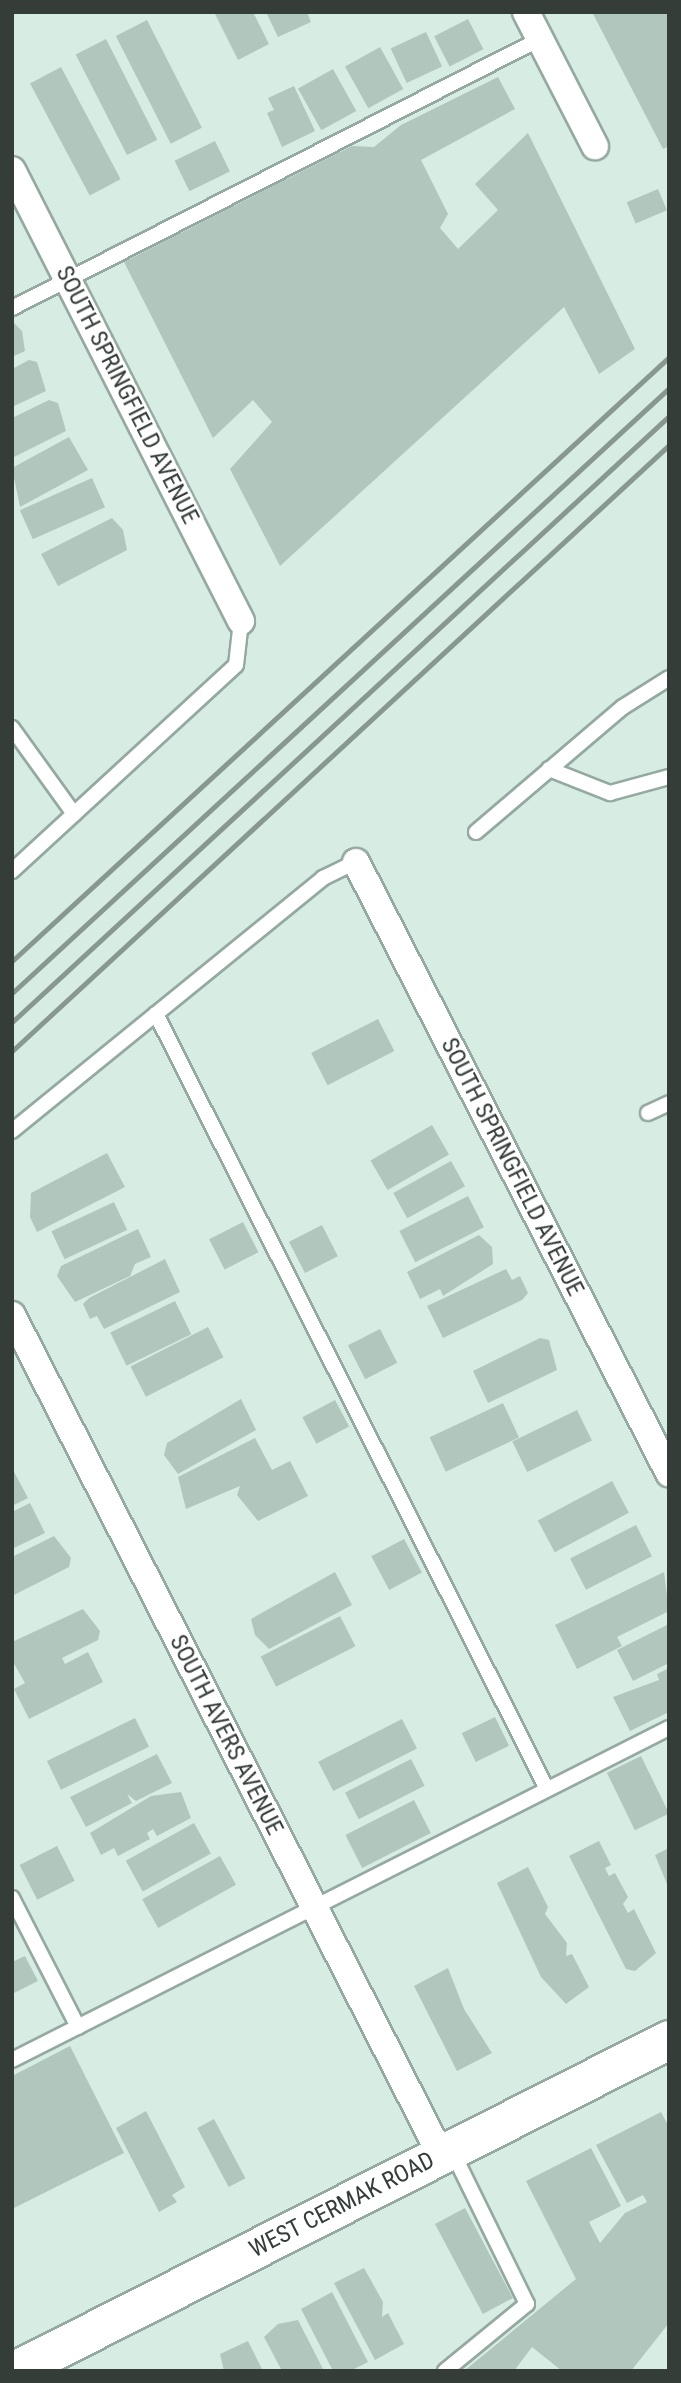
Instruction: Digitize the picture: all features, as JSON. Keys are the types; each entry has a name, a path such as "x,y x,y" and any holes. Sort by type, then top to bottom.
{"main road":[{"name":"WEST CERMAK ROAD","path":"15,2371 669,2040"}],"street":[{"path":"526,12 595,146"},
{"name":"SOUTH SPRINGFIELD AVENUE","path":"12,170 241,621"},
{"name":"SOUTH SPRINGFIELD AVENUE","path":"356,862 669,1473"},
{"name":"SOUTH AVERS AVENUE","path":"12,1315 314,1907 446,2153"}],"lane":[{"path":"12,308 540,39"},
{"path":"12,870 236,665 241,621"},
{"path":"475,832 549,769 669,678"},
{"path":"12,728 74,814"},
{"path":"549,769 610,793 669,777"},
{"path":"12,1131 323,878 356,862"},
{"path":"156,1014 547,1790"},
{"path":"648,1113 669,1104"},
{"path":"12,2060 669,1728"},
{"path":"12,1898 78,2027"},
{"path":"445,2371 527,2304 446,2153"}],"building":[{"path":"214,12 253,12 269,44 238,60"},
{"path":"266,12 307,12 311,22 278,37"},
{"path":"592,12 669,12 669,146 663,149"},
{"path":"468,19 483,49 450,67 434,36"},
{"path":"147,20 202,128 171,144 116,36"},
{"path":"426,32 442,66 407,83 391,48"},
{"path":"106,39 157,140 127,155 76,54"},
{"path":"380,47 403,89 368,108 345,66"},
{"path":"61,67 121,179 90,196 30,83"},
{"path":"333,69 356,111 321,130 298,88"},
{"path":"498,77 515,109 421,160 448,214 440,228 458,249 498,210 475,184 528,133 635,349 599,374 564,307 280,566 230,469 272,422 253,400 213,438 124,262 352,146 374,147 401,125"},
{"path":"294,86 315,131 282,147 267,113 274,110 268,98"},
{"path":"215,141 230,172 189,191 175,161"},
{"path":"658,189 667,210 636,223 627,202"},
{"path":"12,321 22,331 25,351 12,357"},
{"path":"29,360 37,362 46,391 12,407 12,369"},
{"path":"49,400 58,403 66,431 12,458 12,418"},
{"path":"69,437 88,470 20,507 12,468"},
{"path":"92,478 105,507 33,539 20,510"},
{"path":"112,518 123,530 127,550 58,586 41,554"},
{"path":"378,1019 394,1051 328,1085 311,1053"},
{"path":"432,1125 449,1154 388,1190 371,1160"},
{"path":"107,1153 125,1187 37,1232 30,1217 31,1193"},
{"path":"451,1161 465,1186 407,1218 393,1193"},
{"path":"468,1196 484,1227 415,1262 399,1231"},
{"path":"114,1202 127,1230 65,1259 51,1231"},
{"path":"243,1222 258,1252 225,1270 209,1239"},
{"path":"322,1225 338,1256 305,1273 289,1242"},
{"path":"138,1229 151,1257 135,1264 130,1276 75,1302 57,1276 61,1266"},
{"path":"479,1235 492,1247 493,1264 443,1296 440,1289 420,1299 407,1272"},
{"path":"165,1259 180,1292 104,1329 97,1316 90,1319 83,1304 89,1298"},
{"path":"506,1269 512,1280 520,1276 528,1293 522,1300 443,1338 427,1306"},
{"path":"175,1301 191,1334 127,1366 110,1333"},
{"path":"208,1327 223,1357 146,1397 130,1366"},
{"path":"380,1329 397,1363 365,1379 348,1345"},
{"path":"540,1338 549,1340 557,1370 488,1403 473,1371"},
{"path":"241,1399 256,1430 178,1474 164,1455 167,1443"},
{"path":"335,1400 349,1426 316,1444 302,1417"},
{"path":"503,1403 519,1437 446,1472 430,1437"},
{"path":"577,1410 592,1441 527,1472 512,1442"},
{"path":"255,1438 272,1470 290,1461 308,1496 258,1521 237,1495 240,1486 186,1509 178,1477"},
{"path":"12,1468 28,1498 12,1506"},
{"path":"612,1481 629,1513 555,1552 538,1520"},
{"path":"30,1503 45,1533 12,1549 12,1512"},
{"path":"636,1525 652,1556 586,1590 570,1559"},
{"path":"54,1536 71,1558 69,1567 12,1596 12,1557"},
{"path":"404,1539 422,1573 389,1590 371,1556"},
{"path":"335,1572 352,1605 269,1649 255,1635 251,1619"},
{"path":"664,1572 669,1611 617,1637 622,1646 577,1669 555,1625"},
{"path":"83,1609 100,1631 98,1640 62,1658 65,1664 88,1652 103,1682 29,1719 14,1689 25,1683 12,1660 12,1642"},
{"path":"340,1616 355,1646 276,1687 261,1656"},
{"path":"669,1624 669,1663 633,1681 617,1650"},
{"path":"669,1668 669,1712 630,1731 613,1697 659,1680 657,1674"},
{"path":"495,1717 509,1746 476,1762 462,1733"},
{"path":"135,1718 149,1747 61,1790 47,1761"},
{"path":"402,1719 417,1748 333,1791 318,1762"},
{"path":"157,1754 172,1783 136,1801 127,1794 132,1803 86,1827 70,1797"},
{"path":"641,1756 669,1814 635,1830 607,1773"},
{"path":"411,1759 425,1786 359,1819 345,1793"},
{"path":"181,1792 191,1818 157,1836 153,1829 147,1833 150,1839 118,1856 114,1848 101,1855 90,1833 151,1796"},
{"path":"414,1800 431,1833 362,1868 345,1835"},
{"path":"194,1823 211,1854 143,1891 126,1861"},
{"path":"599,1841 611,1865 605,1868 609,1876 615,1873 628,1897 623,1904 628,1913 634,1909 656,1953 635,1971 626,1969 569,1856"},
{"path":"57,1846 75,1881 37,1900 20,1865"},
{"path":"669,1848 669,1889 655,1855"},
{"path":"220,1856 236,1885 158,1928 142,1899"},
{"path":"528,1867 548,1907 545,1914 567,1943 566,1956 572,1954 589,1987 566,2004 541,1977 497,1883"},
{"path":"25,1956 38,1981 12,1994 12,1962"},
{"path":"448,1968 464,2009 492,2053 457,2071 414,1986"},
{"path":"70,2046 124,2153 12,2209 12,2076"},
{"path":"146,2111 185,2187 172,2195 177,2202 159,2212 116,2128"},
{"path":"661,2112 669,2127 669,2323 631,2371 562,2371 532,2347 514,2371 464,2371 576,2279 526,2181 591,2148 621,2206 589,2222 600,2243 625,2213 647,2202 643,2195 627,2203 596,2145"},
{"path":"214,2119 245,2178 229,2187 197,2128"},
{"path":"465,2208 513,2298 483,2314 435,2224"},
{"path":"364,2268 383,2302 382,2317 388,2313 404,2344 375,2360 334,2283"},
{"path":"332,2292 368,2362 350,2371 333,2371 301,2309"},
{"path":"298,2320 324,2371 282,2371 264,2337 278,2324"},
{"path":"248,2341 263,2371 224,2371 220,2354"}],"railway":[{"path":"12,961 669,357"},
{"path":"12,993 669,388"},
{"path":"12,1022 669,416"},
{"path":"12,1051 669,445"}]}
